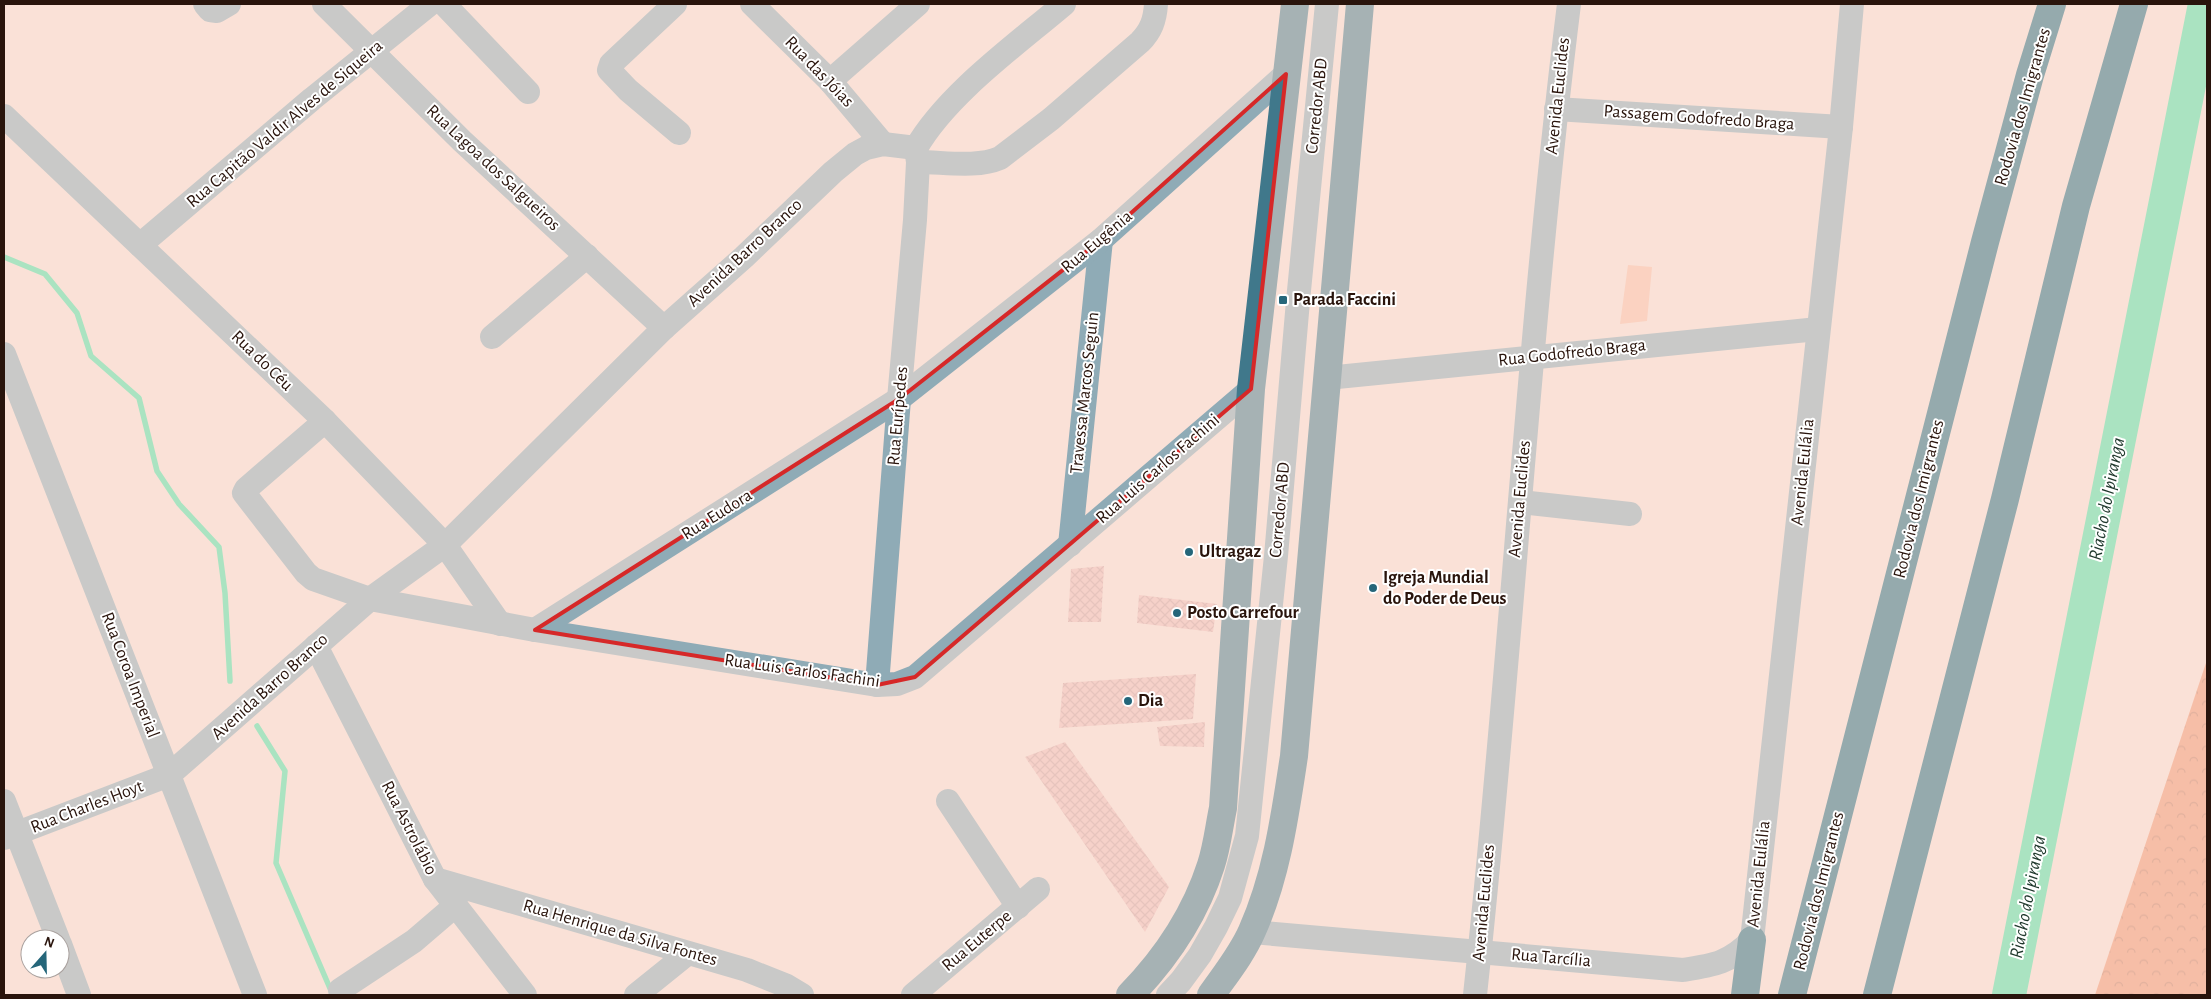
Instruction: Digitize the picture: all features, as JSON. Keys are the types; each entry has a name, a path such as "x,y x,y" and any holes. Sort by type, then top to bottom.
{"highway":[{"name":"Rodovia dos Imigrantes","path":"1792,995 1986,242 2030,75 2052,4"},
{"path":"1877,995 2007,489 2076,206 2134,4"},
{"path":"1745,995 1752,940"}],"main road":[{"path":"1130,995 1148,976 1189,918 1212,864 1223,808 1251,389 1295,4"},
{"path":"1211,995 1252,932 1270,882 1283,826 1294,756 1360,4"}],"street":[{"path":"205,4 210,10 217,11 229,4"},
{"name":"Rua Lagoa dos Salgueiros","path":"324,4 462,141 664,328"},
{"name":"Rua Capitão Valdir Alves de Siqueira","path":"140,245 430,4"},
{"path":"444,4 528,92"},
{"path":"675,4 611,64 608,70 679,133"},
{"name":"Rua das Jóias","path":"752,4 830,81 883,144"},
{"path":"830,81 918,4"},
{"path":"917,155 934,120 958,96 1064,4"},
{"name":"Avenida Barro Branco","path":"169,775 370,599 445,546 664,328 744,257 833,172 855,154 866,148 883,144 917,155 978,162 991,162 1000,158 1050,119 1140,42 1148,34 1154,22 1156,4"},
{"name":"Corredor ABD","path":"1168,995 1196,961 1216,927 1230,898 1247,836 1276,556 1298,301 1327,4"},
{"name":"Avenida Euclides","path":"1474,995 1532,357 1556,109 1569,4"},
{"path":"1845,4 1852,4"},
{"name":"Avenida Eulália","path":"1752,940 1841,127 1852,4"},
{"name":"Rua Eugênia","path":"899,399 1102,240 1286,74"},
{"name":"Passagem Godofredo Braga","path":"1556,109 1841,127"},
{"name":"Rua do Céu","path":"4,116 324,421 445,546 500,624"},
{"name":"Rua Eurípedes","path":"877,685 915,220 917,155"},
{"name":"Travessa Marcos Seguin","path":"1070,545 1102,240"},
{"path":"492,337 587,256"},
{"name":"Rua Godofredo Braga","path":"1327,378 1818,329"},
{"name":"Rua Coroa Imperial","path":"4,354 255,995"},
{"name":"Rua Luis Carlos Fachini","path":"324,421 246,488 244,493 306,573 313,579 370,599 500,624 877,685 897,684 915,677 1251,389"},
{"name":"Rua Eudora","path":"536,630 899,399"},
{"path":"1520,502 1630,514"},
{"name":"Rua Astrolábio","path":"316,646 434,879 525,995"},
{"name":"Rua Charles Hoyt","path":"10,836 169,775"},
{"path":"4,801 10,836 53,929"},
{"name":"Rua Euterpe","path":"948,801 1018,907"},
{"name":"Rua Henrique da Silva Fontes","path":"434,879 747,970 787,986 802,995"},
{"name":"Rua Euterpe","path":"913,995 1038,889"},
{"path":"340,990 414,940 456,905"},
{"name":"Rua Tarcília","path":"1252,932 1683,970 1712,966 1736,956 1752,940"},
{"path":"636,995 687,954"},
{"path":"70,971 79,995"}],"highlighted area":[{"path":"1286,74 1251,389 915,677 877,685 535,630 899,399 1101,240"}],"green space":[{"path":"2207,660 2207,995 2095,995"}],"shaded area":[{"path":"1628,265 1652,267 1647,321 1620,324"}],"building":[{"path":"1104,566 1101,622 1068,622 1071,569"},
{"name":"Posto Carrefour","path":"1139,595 1217,604 1213,632 1137,623"},
{"name":"Dia","path":"1196,674 1193,719 1059,728 1063,683"},
{"path":"1205,722 1204,747 1160,746 1157,727"},
{"path":"1065,742 1169,887 1145,932 1025,757"}],"waterway":[{"name":"Riacho do Ipiranga","path":"2009,995 2205,4"},
{"path":"4,257 45,274 77,313 91,356 139,398 157,471 179,504 219,547 225,593 230,681"},
{"path":"257,726 285,771 276,863 332,993"}],"place":[{"name":"Parada Faccini","path":"1283,300"},
{"name":"Ultragaz","path":"1189,552"},
{"name":"Igreja Mundial do Poder de Deus","path":"1373,588"},
{"name":"Posto Carrefour","path":"1177,613"},
{"name":"Dia","path":"1128,701"}]}
